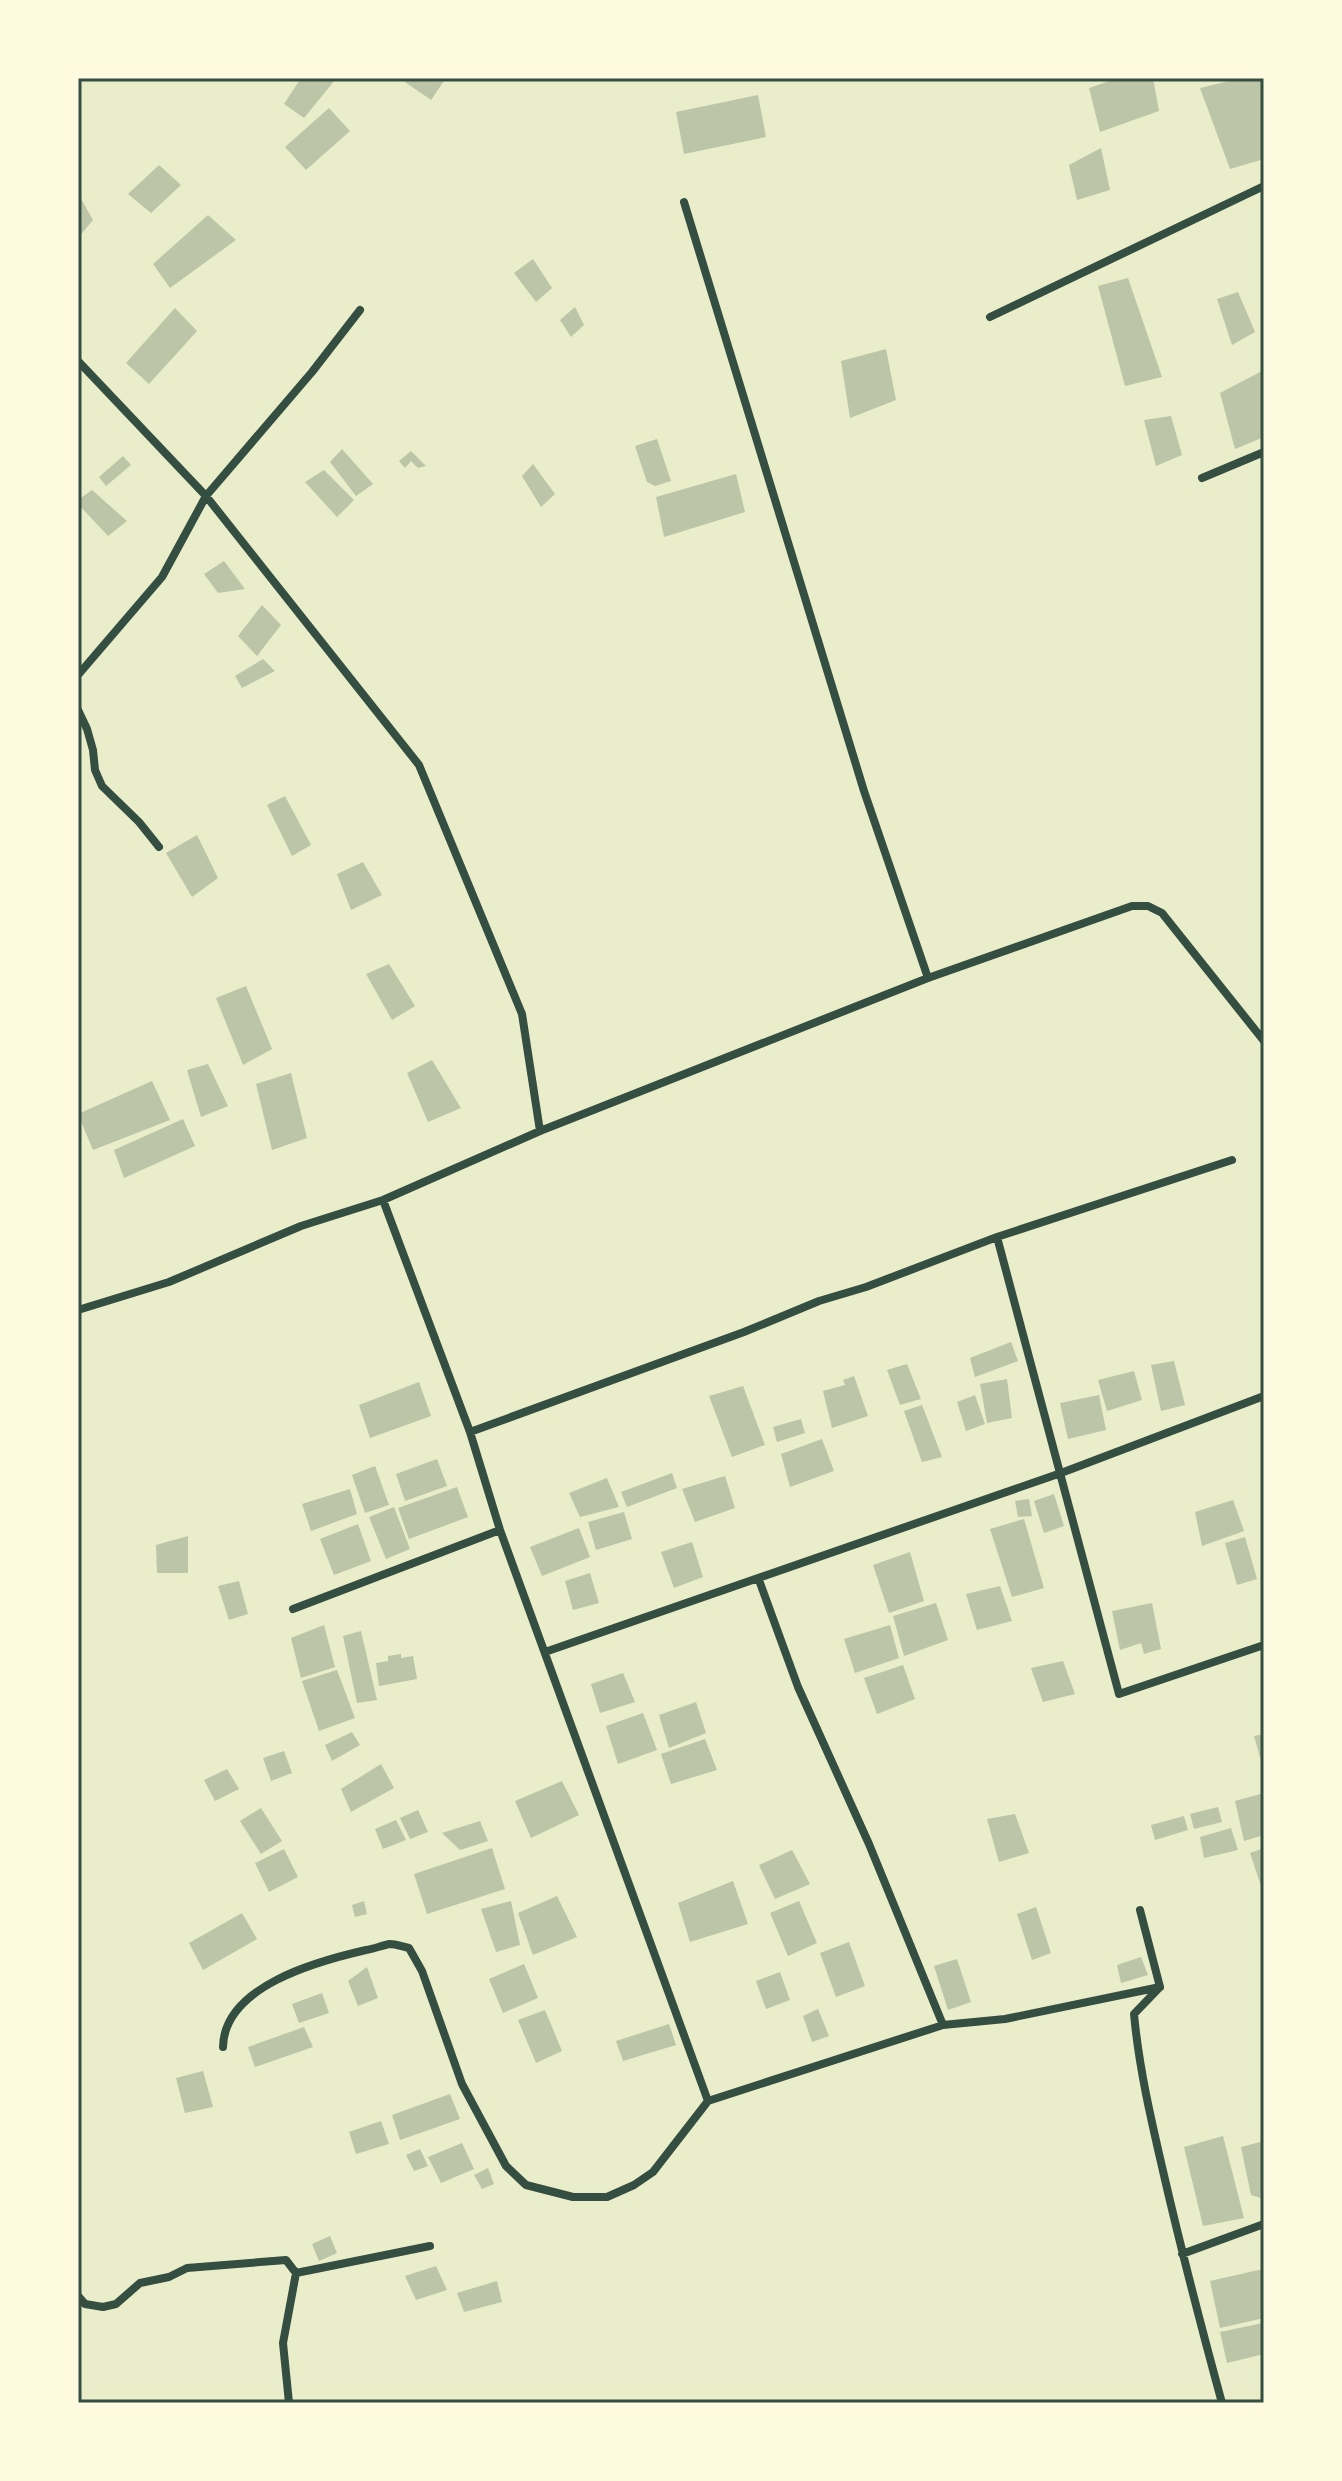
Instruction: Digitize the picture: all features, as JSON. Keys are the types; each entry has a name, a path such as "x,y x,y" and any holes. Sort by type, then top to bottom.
{"street":[{"path":"990,317 1264,186"},
{"path":"684,202 864,791 928,978"},
{"path":"78,675 162,577 206,496 312,372 360,310"},
{"path":"78,361 206,496 419,765 522,1014 540,1131"},
{"path":"1202,478 1264,452"},
{"path":"78,710 87,729 95,770 102,786 139,822 159,847"},
{"path":"78,1310 169,1282 301,1226 383,1200 540,1131 928,978 1132,906 1148,906 1162,913 1264,1041"},
{"path":"470,1432 997,1237 1232,1160"},
{"path":"383,1200 470,1432 500,1530 708,2101"},
{"path":"997,1237 1119,1694 1264,1645"},
{"path":"545,1652 1061,1473 1264,1396"},
{"path":"293,1609 500,1530"},
{"path":"759,1580 798,1687 869,1844 943,2025"},
{"path":"1140,1910 1160,1987"},
{"path":"223,2047 229,2020 257,1991 306,1966 390,1944 409,1948 422,1971 462,2084 506,2166 526,2185 573,2197 607,2197 653,2172 708,2101 943,2025 1005,2019 1160,1987"},
{"path":"1160,1987 1134,2014 1135,2023 1145,2089 1182,2254 1222,2403"},
{"path":"1182,2254 1264,2224"},
{"path":"296,2273 430,2246"},
{"path":"78,2296 85,2304 103,2307 116,2304 140,2283 206,2264 255,2264 286,2260 296,2273 283,2343 289,2403"}],"building":[{"path":"301,78 335,80 304,118 284,104"},
{"path":"408,78 446,78 431,100 405,82"},
{"path":"1118,78 1153,78 1159,111 1100,132 1089,88"},
{"path":"1242,78 1264,78 1264,159 1230,169 1200,88"},
{"path":"758,95 766,137 684,154 676,112"},
{"path":"329,108 350,131 306,170 285,147"},
{"path":"1101,148 1110,190 1077,200 1069,165"},
{"path":"159,165 181,185 151,213 128,194"},
{"path":"80,197 93,220 78,238 78,199"},
{"path":"208,215 236,240 170,288 153,264"},
{"path":"533,259 552,288 536,302 514,273"},
{"path":"1128,278 1162,377 1125,386 1098,286"},
{"path":"1238,292 1255,332 1232,345 1217,299"},
{"path":"575,307 584,325 571,337 560,320"},
{"path":"175,308 197,331 149,384 126,363"},
{"path":"886,349 896,400 850,418 841,361"},
{"path":"1264,370 1264,437 1235,449 1220,393"},
{"path":"1171,416 1182,455 1156,466 1144,420"},
{"path":"657,439 671,481 655,486 647,482 635,446"},
{"path":"342,449 373,484 356,496 330,462"},
{"path":"411,451 426,466 418,468 411,461 405,468 399,461"},
{"path":"123,456 131,465 106,486 99,477"},
{"path":"533,464 555,494 541,507 522,476"},
{"path":"324,470 354,500 337,517 305,482"},
{"path":"736,474 745,512 664,537 656,497"},
{"path":"92,490 127,521 108,536 78,504 78,500"},
{"path":"224,561 245,589 218,593 204,574"},
{"path":"262,605 281,625 257,656 238,636"},
{"path":"263,659 275,671 242,688 235,676"},
{"path":"285,796 311,845 292,856 267,805"},
{"path":"197,835 218,878 192,897 166,853"},
{"path":"363,862 382,895 351,910 337,874"},
{"path":"389,964 415,1006 392,1020 366,974"},
{"path":"246,986 272,1049 243,1065 216,998"},
{"path":"432,1060 461,1108 428,1122 407,1073"},
{"path":"208,1064 228,1106 201,1117 187,1070"},
{"path":"291,1073 307,1138 272,1150 256,1084"},
{"path":"152,1081 170,1120 93,1150 78,1114"},
{"path":"183,1119 195,1146 124,1178 114,1150"},
{"path":"1011,1342 1018,1361 975,1377 970,1358"},
{"path":"1174,1361 1185,1405 1161,1411 1151,1365"},
{"path":"907,1364 921,1399 900,1405 887,1370"},
{"path":"1134,1371 1142,1400 1107,1411 1098,1380"},
{"path":"854,1376 868,1416 832,1428 823,1391 845,1385 843,1380"},
{"path":"1007,1379 1012,1418 987,1423 980,1384"},
{"path":"419,1382 431,1416 370,1438 359,1405"},
{"path":"743,1386 765,1445 732,1457 709,1396"},
{"path":"975,1395 985,1424 966,1431 957,1402"},
{"path":"1099,1395 1106,1430 1068,1439 1060,1403"},
{"path":"922,1405 942,1457 922,1462 904,1411"},
{"path":"801,1419 805,1433 777,1442 773,1427"},
{"path":"822,1439 834,1471 790,1487 781,1454"},
{"path":"437,1459 447,1486 405,1501 396,1474"},
{"path":"375,1466 389,1505 365,1513 352,1475"},
{"path":"672,1473 677,1488 627,1507 621,1492"},
{"path":"725,1476 735,1508 695,1522 682,1489"},
{"path":"607,1478 619,1507 580,1517 569,1493"},
{"path":"457,1487 468,1517 409,1539 398,1508"},
{"path":"350,1489 357,1514 311,1531 302,1504"},
{"path":"1054,1494 1064,1526 1044,1533 1034,1501"},
{"path":"1029,1499 1032,1516 1018,1517 1015,1501"},
{"path":"1233,1500 1244,1531 1202,1546 1195,1512"},
{"path":"394,1507 410,1549 386,1559 369,1517"},
{"path":"624,1512 632,1539 596,1550 588,1522"},
{"path":"1024,1519 1044,1588 1012,1597 990,1529"},
{"path":"358,1524 371,1561 334,1575 320,1539"},
{"path":"579,1528 590,1557 542,1576 530,1547"},
{"path":"188,1536 188,1573 157,1573 156,1545"},
{"path":"1245,1537 1257,1579 1237,1585 1225,1543"},
{"path":"692,1542 703,1577 674,1588 661,1552"},
{"path":"910,1552 924,1601 889,1613 873,1565"},
{"path":"590,1573 599,1603 573,1610 565,1581"},
{"path":"239,1581 248,1614 229,1620 218,1586"},
{"path":"1000,1586 1012,1621 977,1630 966,1594"},
{"path":"936,1603 948,1640 904,1656 893,1616"},
{"path":"1152,1603 1161,1649 1144,1654 1141,1643 1120,1650 1112,1611"},
{"path":"324,1625 335,1667 301,1678 291,1638"},
{"path":"890,1625 899,1658 855,1673 844,1639"},
{"path":"361,1631 377,1700 357,1703 343,1636"},
{"path":"401,1654 401,1658 413,1656 417,1679 379,1686 376,1663 388,1661 388,1656"},
{"path":"1063,1661 1075,1694 1043,1702 1031,1668"},
{"path":"903,1665 915,1699 877,1714 864,1678"},
{"path":"337,1670 355,1718 319,1731 302,1681"},
{"path":"623,1673 635,1702 600,1713 591,1684"},
{"path":"696,1702 706,1733 669,1748 659,1715"},
{"path":"643,1713 657,1750 618,1764 606,1726"},
{"path":"352,1732 360,1745 332,1761 325,1745"},
{"path":"1264,1734 1264,1768 1263,1768 1254,1736"},
{"path":"705,1739 717,1770 671,1784 661,1754"},
{"path":"284,1751 292,1773 271,1781 263,1758"},
{"path":"381,1764 394,1788 351,1812 341,1789"},
{"path":"227,1769 239,1789 215,1801 204,1780"},
{"path":"562,1781 579,1815 531,1838 515,1801"},
{"path":"1264,1793 1264,1835 1244,1841 1235,1801"},
{"path":"1218,1807 1222,1822 1194,1829 1190,1814"},
{"path":"261,1808 282,1841 261,1854 240,1821"},
{"path":"418,1810 428,1832 410,1839 400,1818"},
{"path":"1015,1814 1029,1853 999,1862 987,1819"},
{"path":"1184,1816 1188,1830 1155,1840 1151,1825"},
{"path":"396,1820 406,1840 383,1849 375,1829"},
{"path":"480,1821 488,1841 460,1850 442,1833"},
{"path":"1231,1828 1238,1850 1204,1858 1200,1837"},
{"path":"492,1848 505,1889 427,1914 414,1874"},
{"path":"1264,1848 1264,1892 1263,1892 1250,1853"},
{"path":"284,1849 298,1877 269,1892 255,1863"},
{"path":"792,1850 810,1884 775,1899 759,1865"},
{"path":"733,1881 748,1924 690,1942 678,1903"},
{"path":"557,1896 577,1937 533,1955 518,1913"},
{"path":"364,1901 367,1914 355,1917 352,1905"},
{"path":"511,1901 520,1945 496,1952 481,1909"},
{"path":"799,1901 817,1943 788,1956 770,1913"},
{"path":"1036,1907 1051,1953 1032,1960 1017,1914"},
{"path":"242,1913 257,1939 203,1970 189,1943"},
{"path":"849,1942 865,1986 836,1997 820,1953"},
{"path":"1141,1957 1148,1975 1121,1983 1117,1965"},
{"path":"957,1959 971,2002 948,2010 934,1966"},
{"path":"524,1964 538,1998 503,2013 489,1979"},
{"path":"367,1967 378,1998 358,2006 348,1981"},
{"path":"780,1972 790,2000 766,2009 756,1981"},
{"path":"322,1993 329,2013 299,2023 292,2004"},
{"path":"818,2009 829,2036 812,2042 803,2016"},
{"path":"545,2010 562,2051 536,2063 518,2020"},
{"path":"669,2024 676,2045 623,2061 616,2041"},
{"path":"304,2027 313,2047 255,2067 248,2047"},
{"path":"203,2071 213,2107 185,2113 176,2078"},
{"path":"450,2094 460,2119 400,2140 392,2115"},
{"path":"381,2121 389,2144 356,2154 349,2132"},
{"path":"1223,2136 1244,2218 1203,2226 1184,2147"},
{"path":"1264,2141 1264,2199 1251,2195 1241,2147"},
{"path":"462,2143 474,2169 441,2183 428,2157"},
{"path":"420,2149 428,2166 414,2171 406,2155"},
{"path":"488,2168 494,2184 482,2189 474,2175"},
{"path":"330,2236 337,2253 319,2261 312,2244"},
{"path":"436,2266 447,2290 416,2300 405,2276"},
{"path":"1263,2269 1264,2318 1220,2328 1210,2281"},
{"path":"497,2281 502,2302 464,2312 457,2293"},
{"path":"1263,2323 1264,2354 1227,2363 1220,2332"}]}
